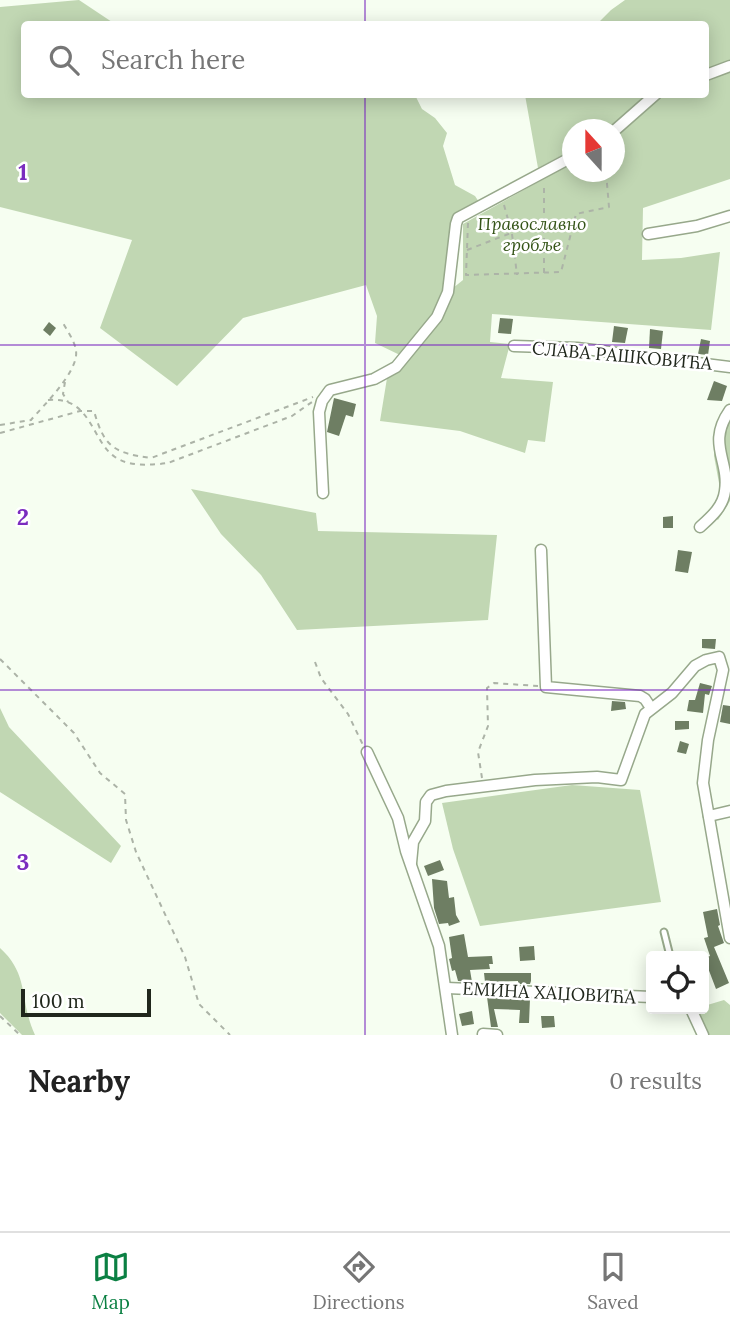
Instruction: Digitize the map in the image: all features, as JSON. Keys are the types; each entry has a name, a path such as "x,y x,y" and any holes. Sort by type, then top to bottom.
{"street":[{"path":"709,74 730,66"},
{"path":"625,121 651,98"},
{"path":"323,493 319,412 322,401 330,390 374,379 396,367 437,317 448,292 458,218 562,162"},
{"path":"648,234 697,226 730,216"},
{"name":"СЛАВА РАШКОВИЋА","path":"514,346 577,348 730,367"},
{"path":"700,527 717,512 725,492 725,478 719,453 720,433 730,410"},
{"path":"720,433 730,428"},
{"path":"541,550 546,687 640,696 654,705"},
{"path":"411,863 414,842 425,821 428,798 446,791 483,786 597,777 621,780 645,714 672,693 695,666 712,658 720,659 723,670 703,775 730,938"},
{"name":"ЕМИНА ХАЏОВИЋА","path":"367,752 398,818 439,946 452,1035"},
{"path":"709,816 730,811"},
{"name":"ЕМИНА ХАЏОВИЋА","path":"447,988 646,997"},
{"path":"694,1014 704,1035"},
{"path":"483,1035 497,1035"}],"lane":[{"path":"664,932 669,951"}],"path":[{"path":"544,172 544,274"},
{"path":"467,224 466,275 561,272 576,214 609,207 608,182"},
{"path":"503,201 517,275"},
{"path":"466,251 511,233"},
{"path":"0,425 31,420 65,379 75,359 76,350 62,321"},
{"path":"65,379 63,394 69,403"},
{"path":"0,433 80,411 94,411 99,429 109,446 128,455 151,458 330,390"},
{"path":"48,400 61,399 80,411 115,457 124,462 156,465 168,463 292,416 330,390"},
{"path":"0,659 74,733 100,773 125,794 126,820 136,852 185,957 199,1004 230,1035"},
{"path":"315,663 321,678 348,714 367,752"},
{"path":"483,786 478,752 488,726 487,688 494,683 546,687"},
{"path":"0,1016 20,1035"}],"green space":[{"path":"79,0 110,21 21,21 21,98 416,98 422,109 435,118 447,133 443,146 455,185 475,196 479,202 460,210 451,219 445,291 436,313 402,356 375,343 377,316 366,285 243,318 177,386 100,328 132,240 0,207 0,7"},
{"name":"Православно гробље","path":"625,0 730,0 730,179 643,208 642,260 720,252 711,330 492,314 490,342 510,344 501,378 553,382 545,442 528,440 525,453 460,431 380,421 388,372 405,357 448,292 463,280 463,224 562,169 562,182 625,182 625,119 562,119 562,155 538,168 526,98 709,98 709,21 600,21"},
{"path":"724,409 730,412 730,501 718,520 710,514 721,494 714,456 716,427"},
{"path":"191,489 316,513 318,531 497,535 488,620 297,630 261,575 221,534"},
{"path":"0,708 9,727 121,846 111,863 0,792"},
{"path":"572,785 640,790 661,902 480,926 453,849 442,803"},
{"path":"0,948 16,968 35,1035 22,1035 0,1013"},
{"path":"724,1000 730,1005 730,1035 708,1035 699,1014 709,1014 709,1004"}],"building":[{"path":"500,318 513,319 511,334 498,333"},
{"path":"49,322 56,328 50,336 43,330"},
{"path":"614,326 628,328 625,343 612,342"},
{"path":"650,329 663,331 661,349 649,348"},
{"path":"701,339 710,341 708,355 698,354"},
{"path":"714,381 727,386 722,401 707,400"},
{"path":"334,398 356,404 353,417 346,415 339,436 327,432"},
{"path":"673,516 673,528 663,528 663,517"},
{"path":"678,550 692,552 688,573 675,571"},
{"path":"702,639 716,639 715,649 702,648"},
{"path":"700,683 712,686 709,695 705,694 703,713 687,711 689,700 695,700"},
{"path":"612,701 625,702 626,709 611,711"},
{"path":"723,705 730,706 730,724 720,722"},
{"path":"675,721 689,721 689,729 675,730"},
{"path":"680,741 689,744 686,754 677,752"},
{"path":"440,860 444,870 428,876 424,866"},
{"path":"432,879 447,881 449,898 454,897 456,915 460,922 449,926 448,923 439,924 434,908"},
{"path":"717,909 718,926 724,943 714,947 729,983 716,989 709,971 710,956 704,938 708,937 703,912"},
{"path":"464,934 468,957 492,956 493,964 489,964 490,969 470,970 472,982 458,981 449,959 452,958 449,937"},
{"path":"534,946 535,960 520,961 519,947"},
{"path":"484,973 531,973 531,981 530,984 518,984 518,981 485,982"},
{"path":"487,997 530,999 529,1023 519,1023 520,1010 494,1009 498,1027 491,1027"},
{"path":"472,1011 474,1024 462,1026 459,1014"},
{"path":"541,1016 554,1016 555,1027 542,1028"}]}
